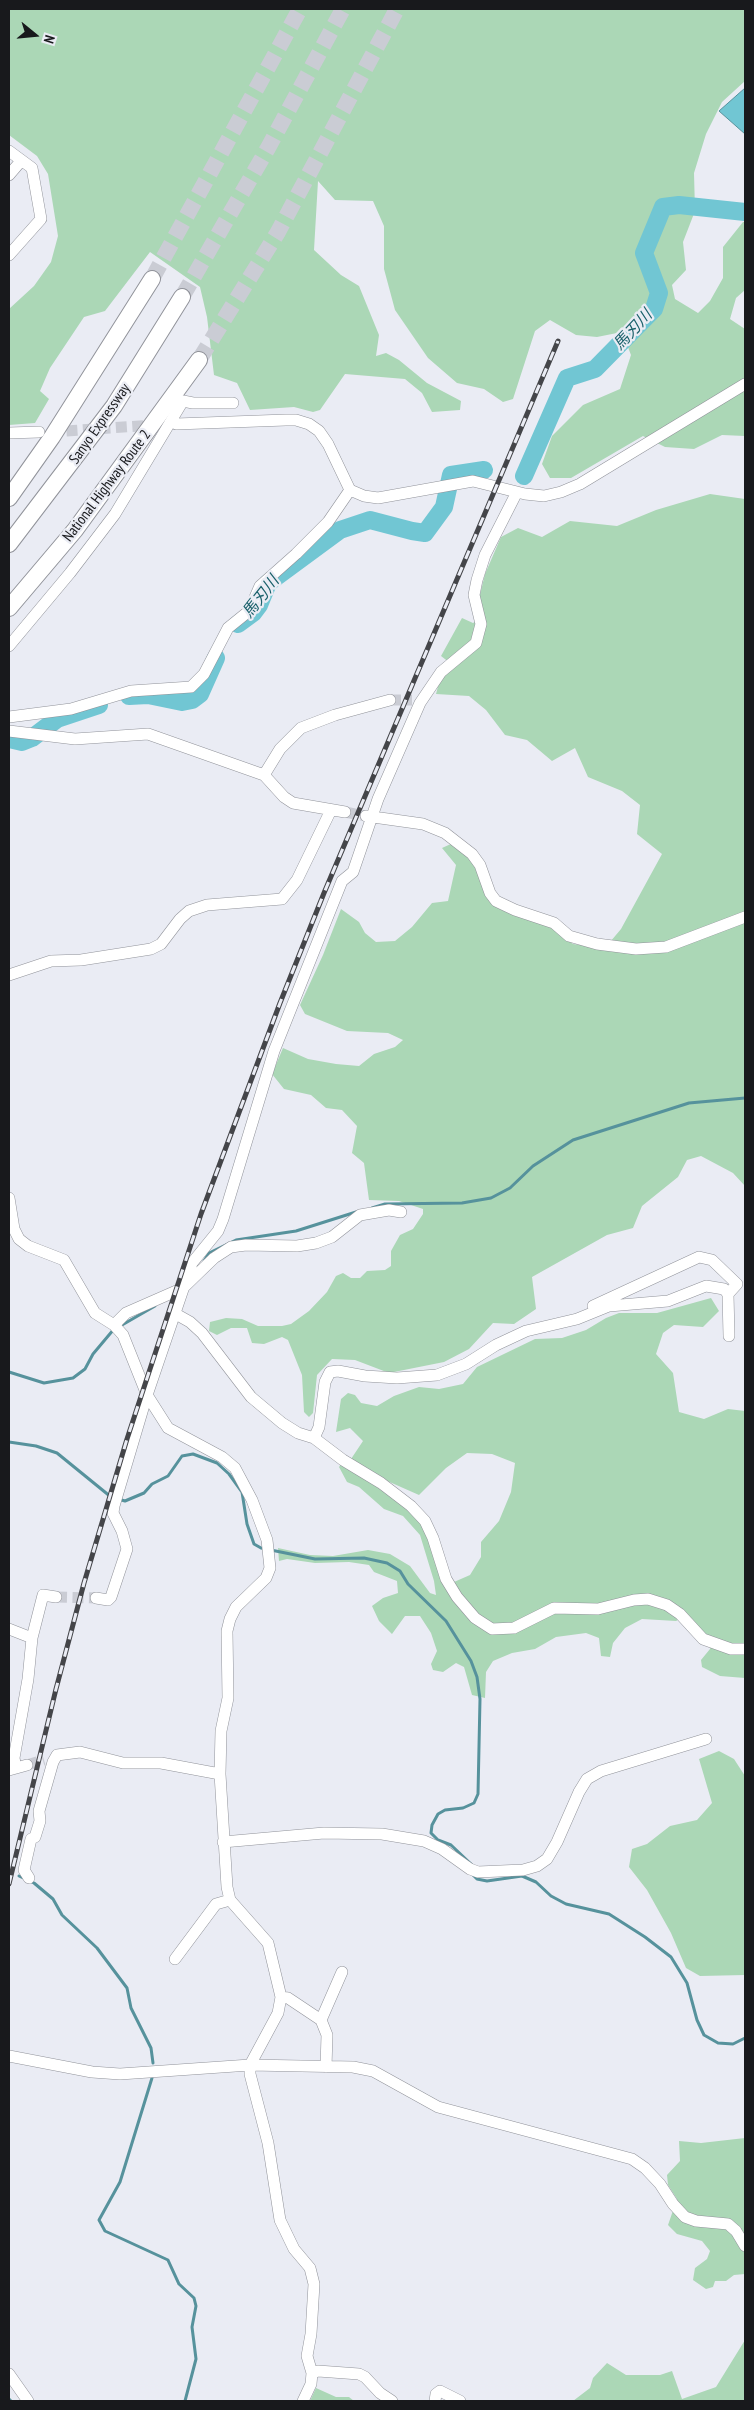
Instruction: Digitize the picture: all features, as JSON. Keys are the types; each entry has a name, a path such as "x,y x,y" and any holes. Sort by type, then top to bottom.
{"highway":[{"path":"9,498 62,421 152,278"},
{"name":"Sanyo Expressway","path":"9,544 114,406 182,298"},
{"name":"National Highway Route 2","path":"9,608 76,530 199,360"}],"street":[{"path":"9,151 32,168 41,219 9,255"},
{"path":"9,175 21,161"},
{"path":"176,424 286,420 303,422 318,431 328,444 350,490 364,496 378,498 473,481 517,492 544,496 574,487 745,384"},
{"path":"9,646 70,573 115,514 183,401 193,403 234,403"},
{"path":"9,433 39,432"},
{"path":"9,717 71,709 131,691 191,687 204,674 228,628 249,611 260,586 328,522 350,490"},
{"path":"96,1598 108,1600 111,1597 128,1550 122,1531 113,1513 114,1506 147,1394 192,1263 204,1245 218,1231 223,1219 274,1051 342,881 353,872 369,816 416,701 441,672 476,643 481,624 475,606 474,595 477,580 485,555 517,492"},
{"path":"264,775 280,749 300,728 335,715 390,700"},
{"path":"9,731 75,739 148,734 264,775 284,797 293,802 345,812"},
{"path":"9,976 51,960 81,960 151,949 161,944 180,919 189,911 207,905 282,899 297,880 331,810"},
{"path":"369,816 423,824 445,833 472,854 480,866 490,893 496,901 515,910 554,923 569,936 588,942 636,948 666,947 745,917"},
{"path":"9,1198 14,1229 19,1239 28,1246 64,1260 95,1313 114,1325 123,1335 147,1394 168,1428 222,1457 235,1468 252,1500 270,1552 270,1568 266,1578 236,1607 230,1618 227,1631 228,1698 221,1731 220,1774 223,1842 230,1900 268,1943 281,1998 278,2013 250,2065 250,2074 268,2143 280,2220 294,2249 310,2268 314,2284 311,2334 306,2356 312,2373 311,2384 304,2401"},
{"path":"114,1325 126,1314 183,1288 214,1258 231,1247 246,1245 297,1246 332,1237 360,1215 389,1210 401,1212"},
{"path":"560,1323 624,1290 700,1257 712,1260 741,1286 728,1294"},
{"path":"314,1438 319,1427 325,1382 330,1372 338,1371 365,1376 397,1378 437,1375 466,1364 496,1345 526,1331 560,1323 609,1306 668,1301 706,1286 724,1289 728,1294 729,1336"},
{"path":"174,1313 202,1333 251,1397 282,1423 298,1433 314,1438 411,1506 425,1521 446,1579 475,1618 492,1628 514,1628 554,1608 598,1608 634,1600 648,1600 667,1605 703,1639 731,1648 745,1649"},
{"path":"17,1768 14,1758 28,1679 32,1638 43,1595 56,1597"},
{"path":"9,1629 32,1638"},
{"path":"223,1842 324,1833 382,1834 424,1841 442,1849 474,1871 523,1870 537,1866 547,1859 558,1842 579,1792 587,1779 601,1771 706,1739"},
{"path":"29,1878 24,1870 31,1839 36,1837 40,1821 39,1811 48,1761 57,1755 80,1752 123,1764 161,1763 220,1774"},
{"path":"175,1959 216,1904 230,1900"},
{"path":"321,2020 342,1972"},
{"path":"281,1998 288,1998 321,2020 327,2035 326,2067"},
{"path":"9,2056 102,2073 250,2065 353,2067 373,2071 438,2107 632,2159 645,2168 660,2184 673,2204 685,2217 696,2221 728,2224 736,2231 745,2246"},
{"path":"312,2373 318,2371 359,2374 392,2401"},
{"path":"9,2374 28,2401"},
{"path":"434,2401 436,2394 440,2391 460,2401"}],"green space":[{"path":"9,9 745,9 745,81 722,102 706,134 694,173 695,211 683,242 686,270 672,285 675,299 698,313 710,301 723,278 723,247 743,222 745,222 745,290 736,298 730,319 745,329 745,436 722,435 694,449 665,447 643,436 571,478 550,478 542,464 552,436 583,405 620,389 631,355 622,332 597,337 576,335 550,320 535,331 513,399 503,402 484,389 457,383 428,358 395,310 384,269 384,226 373,201 335,200 318,181 314,250 341,275 359,286 379,335 376,356 386,353 399,360 427,383 461,401 460,410 432,412 422,393 405,379 345,374 320,410 313,412 294,407 250,410 237,383 214,375 207,317 200,287 150,252 105,311 84,317 50,368 40,391 49,399 35,423 9,425 9,309 34,286 51,262 58,236 48,174 37,156 9,135"},
{"path":"710,494 745,499 745,1186 733,1173 701,1156 687,1160 678,1177 642,1206 633,1228 607,1235 532,1277 536,1309 514,1324 493,1323 469,1349 444,1362 389,1373 355,1360 332,1359 317,1375 313,1413 309,1417 304,1412 302,1375 288,1340 282,1337 264,1344 252,1343 247,1328 231,1328 217,1335 209,1331 210,1322 226,1318 242,1319 258,1326 291,1324 309,1311 327,1292 336,1276 343,1273 351,1278 360,1278 367,1271 385,1270 391,1266 391,1251 400,1235 413,1229 423,1214 423,1209 399,1201 369,1200 364,1163 352,1153 357,1126 342,1110 326,1108 311,1095 284,1089 272,1074 283,1048 308,1059 359,1066 374,1054 395,1047 403,1040 388,1033 347,1031 305,1014 300,1005 323,955 341,909 359,922 365,933 376,942 395,941 412,927 432,903 448,901 456,865 442,848 453,843 475,862 492,903 545,922 573,944 605,948 621,929 662,854 637,834 640,805 622,791 588,777 575,748 552,761 527,740 505,735 486,710 469,696 436,694 440,679 454,666 441,656 462,618 473,623 485,616 479,599 485,574 501,537 518,528 542,537 570,521 617,526 656,510"},
{"path":"711,1298 719,1311 703,1327 674,1325 663,1333 656,1354 673,1373 679,1412 704,1419 728,1409 745,1411 745,1678 720,1676 702,1667 701,1660 710,1649 712,1638 699,1632 687,1615 676,1621 642,1619 625,1628 613,1643 610,1657 601,1656 599,1638 586,1633 556,1637 535,1649 512,1653 493,1661 486,1672 485,1698 472,1695 464,1667 456,1663 443,1672 433,1670 431,1664 437,1651 431,1633 420,1616 405,1616 392,1634 379,1621 372,1606 383,1598 398,1593 397,1581 374,1572 369,1565 349,1562 315,1563 287,1559 279,1561 278,1548 310,1555 333,1556 368,1550 390,1554 410,1566 430,1593 436,1595 434,1581 420,1535 403,1516 384,1509 359,1487 347,1482 339,1467 342,1463 415,1513 454,1582 470,1575 481,1557 481,1542 499,1521 511,1492 515,1463 492,1454 467,1453 446,1468 419,1495 376,1476 351,1459 363,1441 350,1428 336,1432 341,1399 348,1393 355,1395 361,1403 377,1406 394,1396 419,1387 439,1389 463,1384 477,1367 535,1339 562,1338 586,1330 606,1318 619,1313 657,1313"},
{"path":"719,1751 734,1759 745,1776 745,1975 700,1976 686,1968 671,1933 647,1890 629,1867 632,1849 647,1844 670,1826 697,1820 712,1803 699,1759"},
{"path":"745,2138 745,2274 734,2275 726,2281 715,2281 713,2287 706,2289 693,2280 695,2268 707,2259 710,2251 702,2241 677,2234 668,2225 677,2199 668,2185 667,2175 680,2161 679,2141 701,2143"},
{"path":"745,2340 745,2401 573,2401 590,2388 593,2378 607,2363 626,2375 660,2375 672,2371 682,2399 716,2387"},
{"path":"316,2388 336,2397 349,2397 354,2401 310,2401"}],"water":[{"path":"745,88 745,134 719,111"}],"waterway":[{"name":"馬刃川","path":"524,476 567,378 595,369 654,309 659,293 644,253 663,207 679,205 745,212"},
{"name":"馬刃川","path":"238,624 253,613 259,605 268,583 340,530 370,520 425,533 444,507 451,475 484,470"},
{"name":"馬刃川","path":"129,696 148,695 182,702 192,700 200,694 216,658"},
{"name":"馬刃川","path":"9,739 22,742 32,738 57,719 99,705"},
{"path":"372,1208 385,1204 462,1203 491,1198 510,1188 533,1166 573,1140 689,1103 745,1098"},
{"path":"204,1261 209,1253 236,1240 296,1231 356,1212"},
{"path":"122,1325 155,1306"},
{"path":"9,1372 44,1383 73,1378 85,1369 93,1354 114,1329"},
{"path":"9,1442 36,1446 57,1453 111,1497 125,1501 144,1493 152,1484 168,1476 182,1456 193,1454 217,1463 229,1474 242,1492 247,1524 254,1544 261,1548 315,1559 364,1558 387,1563 400,1571 408,1584 446,1621 471,1661 477,1677 480,1699 478,1794 474,1803 463,1808 445,1810 438,1814 432,1825 431,1833 438,1840 451,1845 471,1864"},
{"path":"473,1875 477,1879 487,1881 522,1876 536,1882 551,1896 566,1904 609,1914 645,1937 671,1957 687,1983 697,2020 704,2035 718,2043 733,2044 745,2038"},
{"path":"19,1876 34,1883 53,1899 62,1915 97,1948 127,1988 131,2008 151,2048 153,2063"},
{"path":"152,2078 120,2182 99,2220 105,2231 168,2260 179,2284 194,2298 196,2306 192,2327 196,2359 185,2401"}],"tunnel":[{"path":"152,279 300,9"},
{"path":"182,297 268,148 343,9"},
{"path":"199,360 278,232 397,9"},
{"path":"50,432 154,425"},
{"path":"390,700 412,700"},
{"path":"345,812 366,816"},
{"path":"56,1597 96,1598"},
{"path":"27,1765 44,1760"}],"railway":[{"path":"9,1884 56,1689 84,1583 127,1439 201,1214 280,1003 324,893 558,341"}]}
